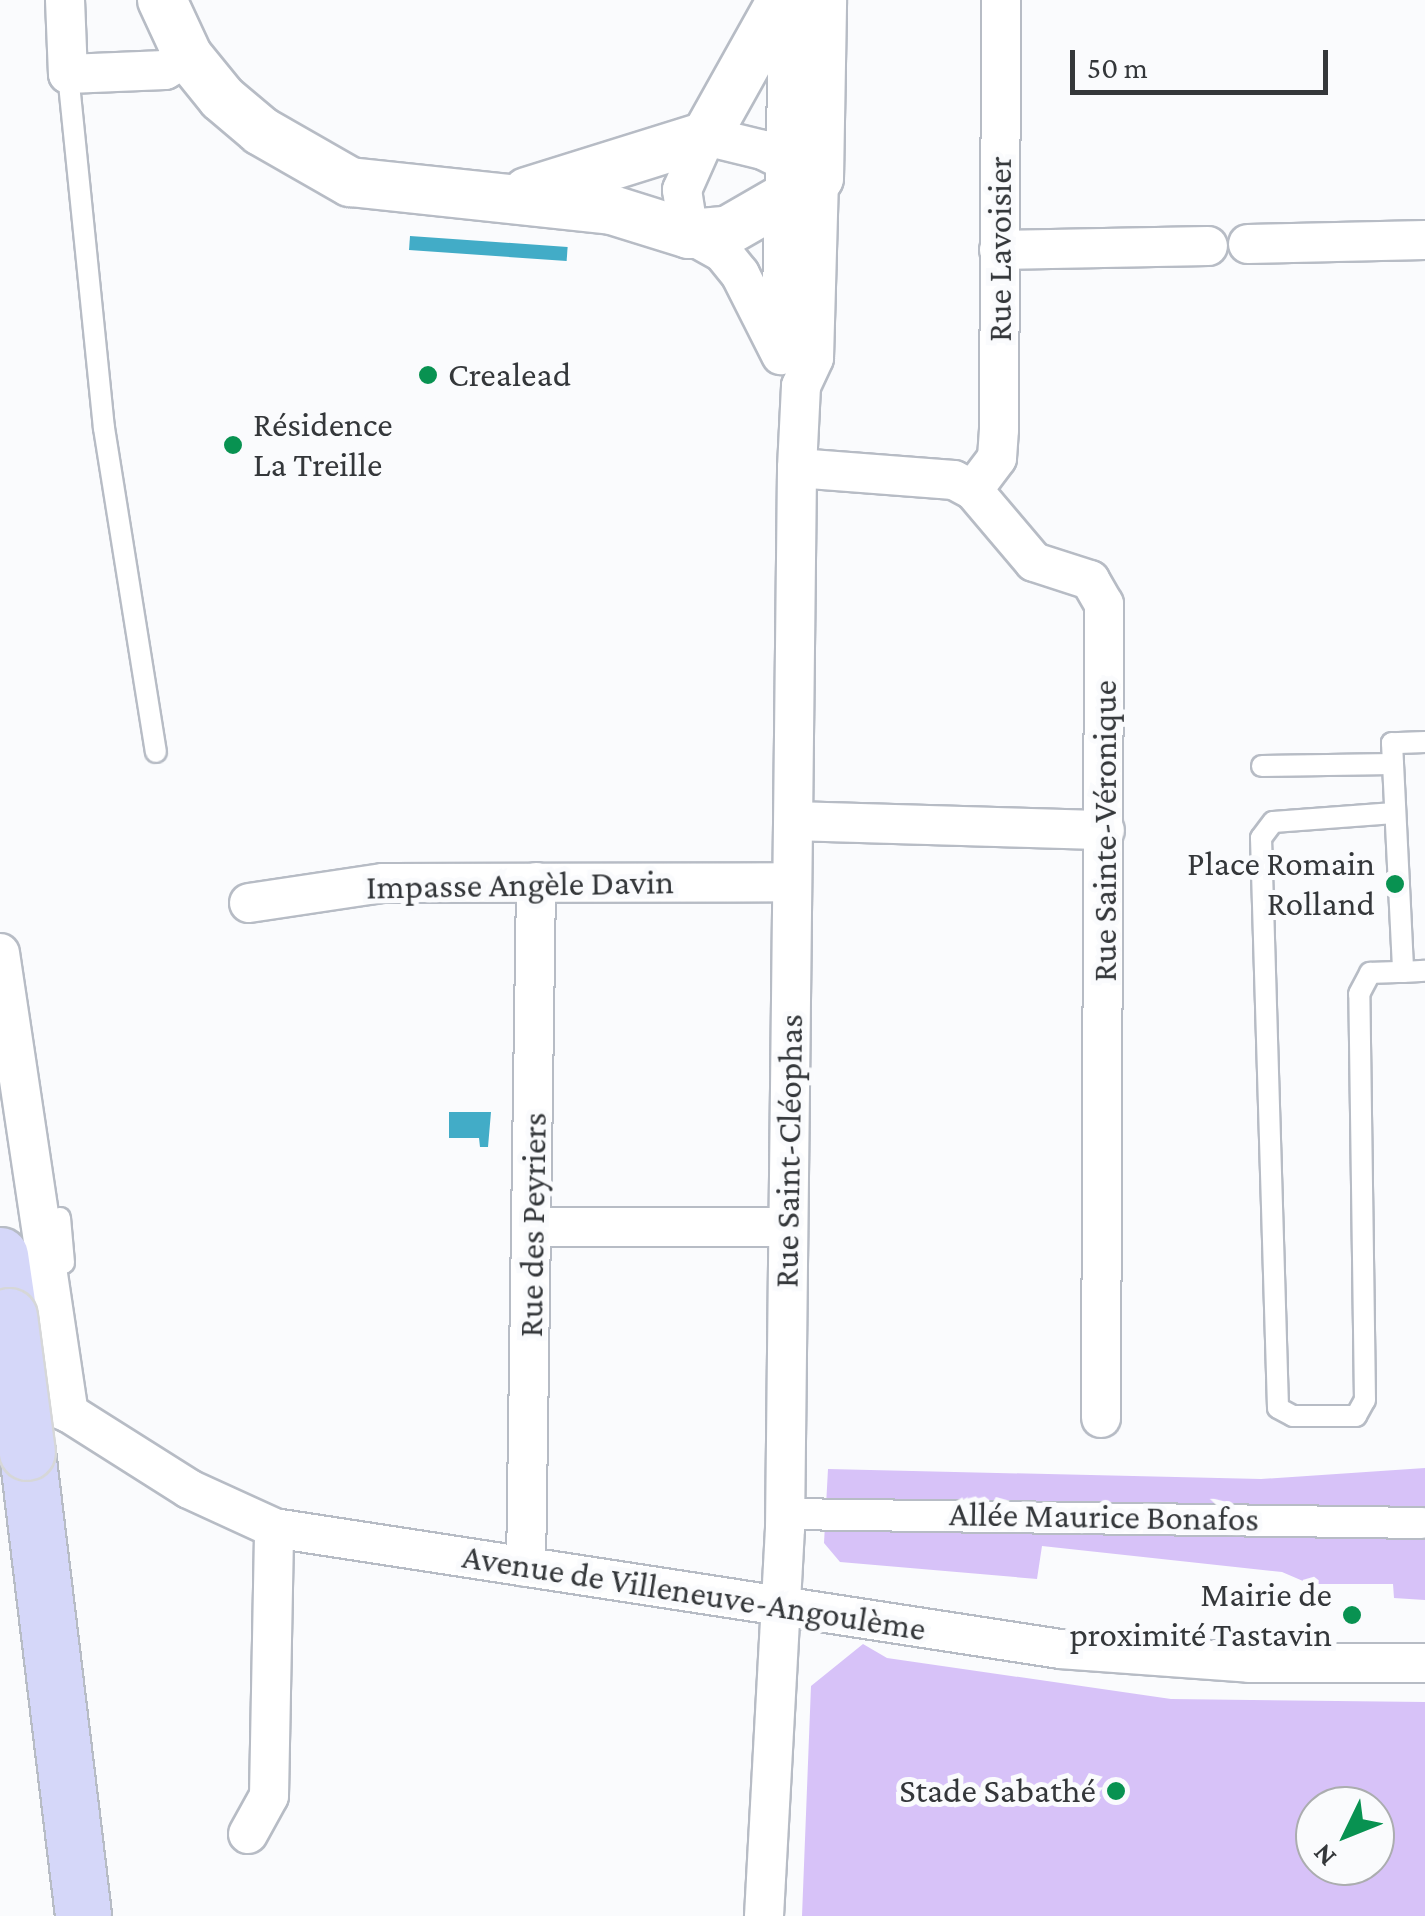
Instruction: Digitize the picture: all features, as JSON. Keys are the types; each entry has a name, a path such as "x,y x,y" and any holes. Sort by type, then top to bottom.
{"main road":[{"path":"0,1255 32,1322 27,1452 83,1916"}],"street":[{"path":"66,0 68,74 166,70 188,56"},
{"path":"162,0 188,56 261,131 350,182 447,196 514,196 612,210 689,234 723,252 740,274 791,370"},
{"path":"689,234 682,190 706,136 786,0"},
{"path":"786,0 814,358 791,370"},
{"path":"791,370 780,206 800,168 822,0"},
{"name":"Rue Lavoisier","path":"974,490 996,458 1002,0"},
{"path":"514,196 706,136 800,168"},
{"path":"689,234 727,231 780,206"},
{"path":"1248,244 1425,240"},
{"path":"999,250 1208,246"},
{"name":"Rue Saint-Cléophas","path":"764,1916 786,1514 798,468 791,370"},
{"path":"798,468 954,480 974,490"},
{"name":"Rue Sainte-Véronique","path":"974,490 1034,562 1090,580 1104,604 1101,1418"},
{"path":"794,821 1104,830"},
{"name":"Impasse Angèle Davin","path":"248,904 383,882 792,882"},
{"name":"Rue des Peyriers","path":"526,1567 534,1227 536,882"},
{"path":"0,953 32,1322 69,1413"},
{"path":"534,1227 788,1227"},
{"name":"Avenue de Villeneuve-Angoulème","path":"0,1384 69,1413 190,1489 274,1528 1144,1657 1425,1663"},
{"name":"Allée Maurice Bonafos","path":"786,1514 1422,1523"},
{"path":"248,1834 269,1796 274,1528"}],"lane":[{"path":"68,74 104,428 156,752"},
{"path":"1403,972 1392,742 1425,742"},
{"path":"1262,766 1393,764"},
{"path":"1394,813 1273,822 1262,838 1278,1408 1293,1416 1356,1416 1365,1400 1358,994 1370,973 1425,972"},
{"path":"32,1322 69,1322 60,1218"}],"shaded area":[{"path":"1425,1468 1425,1600 1394,1598 1393,1584 1310,1584 1282,1572 1042,1546 1037,1579 840,1562 824,1543 828,1469 1261,1479"},
{"name":"Stade Sabathé","path":"863,1644 887,1658 1171,1699 1425,1702 1425,1916 802,1916 811,1686"}],"water":[{"path":"410,236 568,247 567,261 409,250"},
{"path":"449,1112 491,1112 488,1147 480,1147 479,1138 449,1138"}],"place":[{"name":"Crealead","path":"428,375"},
{"name":"Résidence La Treille","path":"233,445"},
{"name":"Place Romain Rolland","path":"1395,884"},
{"name":"Mairie de proximité Tastavin","path":"1352,1615"},
{"name":"Stade Sabathé","path":"1116,1791"}]}
